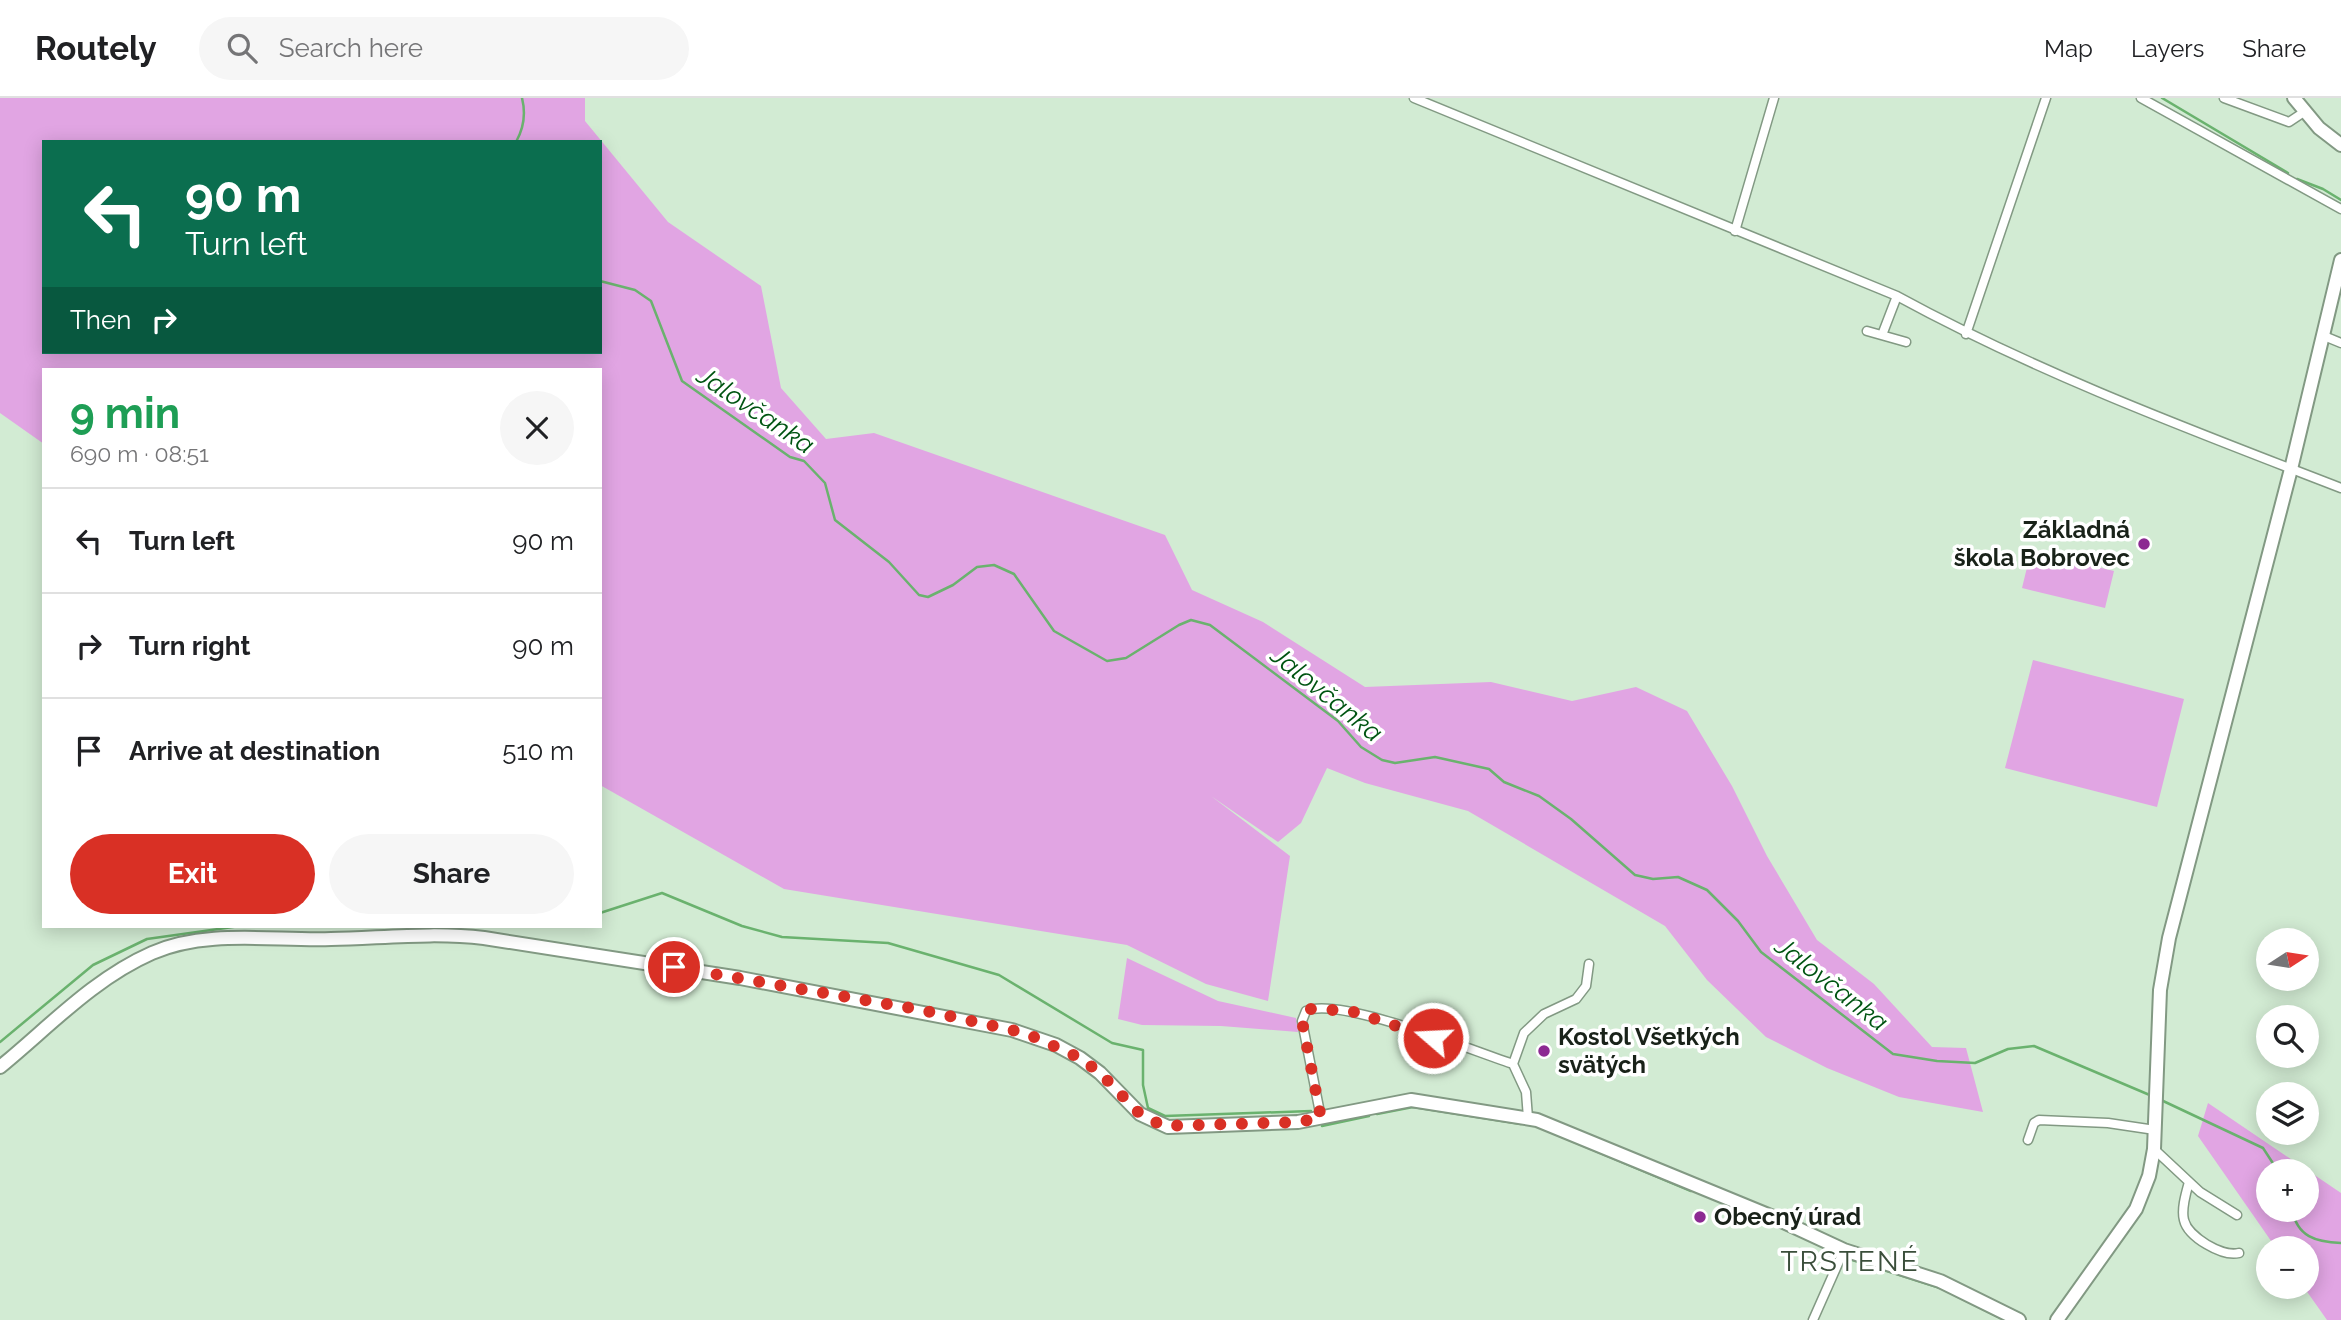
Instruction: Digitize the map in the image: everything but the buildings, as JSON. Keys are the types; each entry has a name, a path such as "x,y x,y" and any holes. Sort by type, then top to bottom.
{"street":[{"path":"1414,98 1897,296 1966,334 2341,488"},
{"path":"1735,231 1774,98"},
{"path":"1966,334 2046,98"},
{"path":"2141,98 2341,209"},
{"path":"2224,98 2289,122 2304,112"},
{"path":"2294,98 2304,112 2341,145"},
{"path":"2057,1320 2136,1209 2149,1175 2154,1149 2160,990 2169,938 2291,469 2341,260"},
{"path":"1882,335 1897,296"},
{"path":"1867,331 1906,342"},
{"path":"2324,337 2341,343"},
{"path":"0,1067 86,993 134,962 170,947 219,940 450,935 722,975 1012,1030 1056,1045 1080,1058 1100,1073 1140,1114 1163,1126 1298,1122 1410,1101 1528,1118 1770,1215 1844,1250 1940,1281 2019,1320"},
{"path":"1528,1118 1526,1092 1513,1064 1524,1033 1544,1014 1576,999 1586,986 1589,964"},
{"path":"1321,1118 1302,1021 1306,1011 1317,1007 1360,1013 1513,1064"},
{"path":"2028,1140 2034,1123 2039,1120 2108,1123 2155,1130"},
{"path":"2154,1149 2200,1192 2237,1215"},
{"path":"2189,1182 2183,1213 2187,1227 2210,1245 2229,1254 2239,1253"},
{"path":"1813,1320 1844,1250"}],"shaded area":[{"path":"0,98 585,98 585,121 601,140 42,140 42,354 602,354 602,142 668,222 761,286 781,388 826,439 874,433 1165,535 1192,590 1263,622 1365,687 1491,682 1572,701 1636,687 1687,711 1732,786 1767,856 1817,940 1874,984 1932,1047 1966,1048 1983,1112 1899,1097 1827,1068 1766,1037 1707,980 1665,926 1468,811 1365,783 1327,768 1301,823 1278,842 1211,796 1290,856 1268,1001 1206,984 1127,945 784,889 602,786 602,368 42,368 42,443 0,413"},
{"path":"2031,551 2114,571 2105,608 2022,588"},
{"path":"2033,660 2184,699 2157,807 2005,768"},
{"path":"1127,958 1218,1001 1296,1018 1298,1032 1221,1026 1142,1025 1118,1019"},
{"path":"2208,1103 2256,1135 2256,1145 2270,1145 2291,1159 2256,1159 2256,1219 2198,1136"},
{"path":"2319,1178 2341,1193 2341,1320 2327,1320 2312,1299 2319,1299 2319,1236 2268,1236 2258,1222 2319,1222"}],"waterway":[{"name":"Jalovčanka","path":"517,140 524,121 522,98"},
{"path":"2162,98 2288,173"},
{"path":"2297,179 2323,189 2341,200"},
{"name":"Jalovčanka","path":"602,282 635,290 651,301 682,381 790,457 804,461 825,483 835,520 889,562 919,595 928,597 953,585 977,567 994,565 1014,574 1054,631 1107,661 1126,658 1191,620 1210,625 1338,721 1361,747 1382,760 1395,763 1435,757 1489,769 1504,782 1539,796 1571,819 1635,875 1653,879 1678,877 1707,890 1738,921 1761,952 1893,1054 1937,1061 1975,1063 2008,1049 2034,1046 2152,1096"},
{"path":"602,912 662,893 742,926 782,937 888,943 999,975 1112,1043 1143,1050 1143,1085 1148,1108 1165,1116 1311,1111"},
{"path":"0,1042 93,965 147,939 226,928"},
{"name":"Jalovčanka","path":"2161,1100 2263,1148 2270,1159"},
{"path":"1377,1114 1413,1107 1521,1124"},
{"path":"1322,1126 1369,1116"},
{"path":"1536,1126 1691,1191"},
{"name":"Jalovčanka","path":"2296,1222 2309,1236 2341,1243"},
{"path":"1778,1226 1788,1231"},
{"path":"1813,1242 1838,1254"},
{"path":"1846,1258 1940,1288"},
{"path":"1956,1296 2000,1318"}],"place":[{"name":"Základná škola Bobrovec","path":"2144,544"},
{"name":"Kostol Všetkých svätých","path":"1544,1051"},
{"name":"Obecný úrad","path":"1700,1217"}],"district":[{"name":"TRSTENÉ","path":"1850,1261"}],"route":[{"path":"674,967 922,1010 1025,1033 1080,1058 1100,1073 1146,1118 1173,1128 1298,1122 1321,1118 1302,1021 1306,1011 1311,1009 1317,1007 1351,1011 1433,1038"}]}
